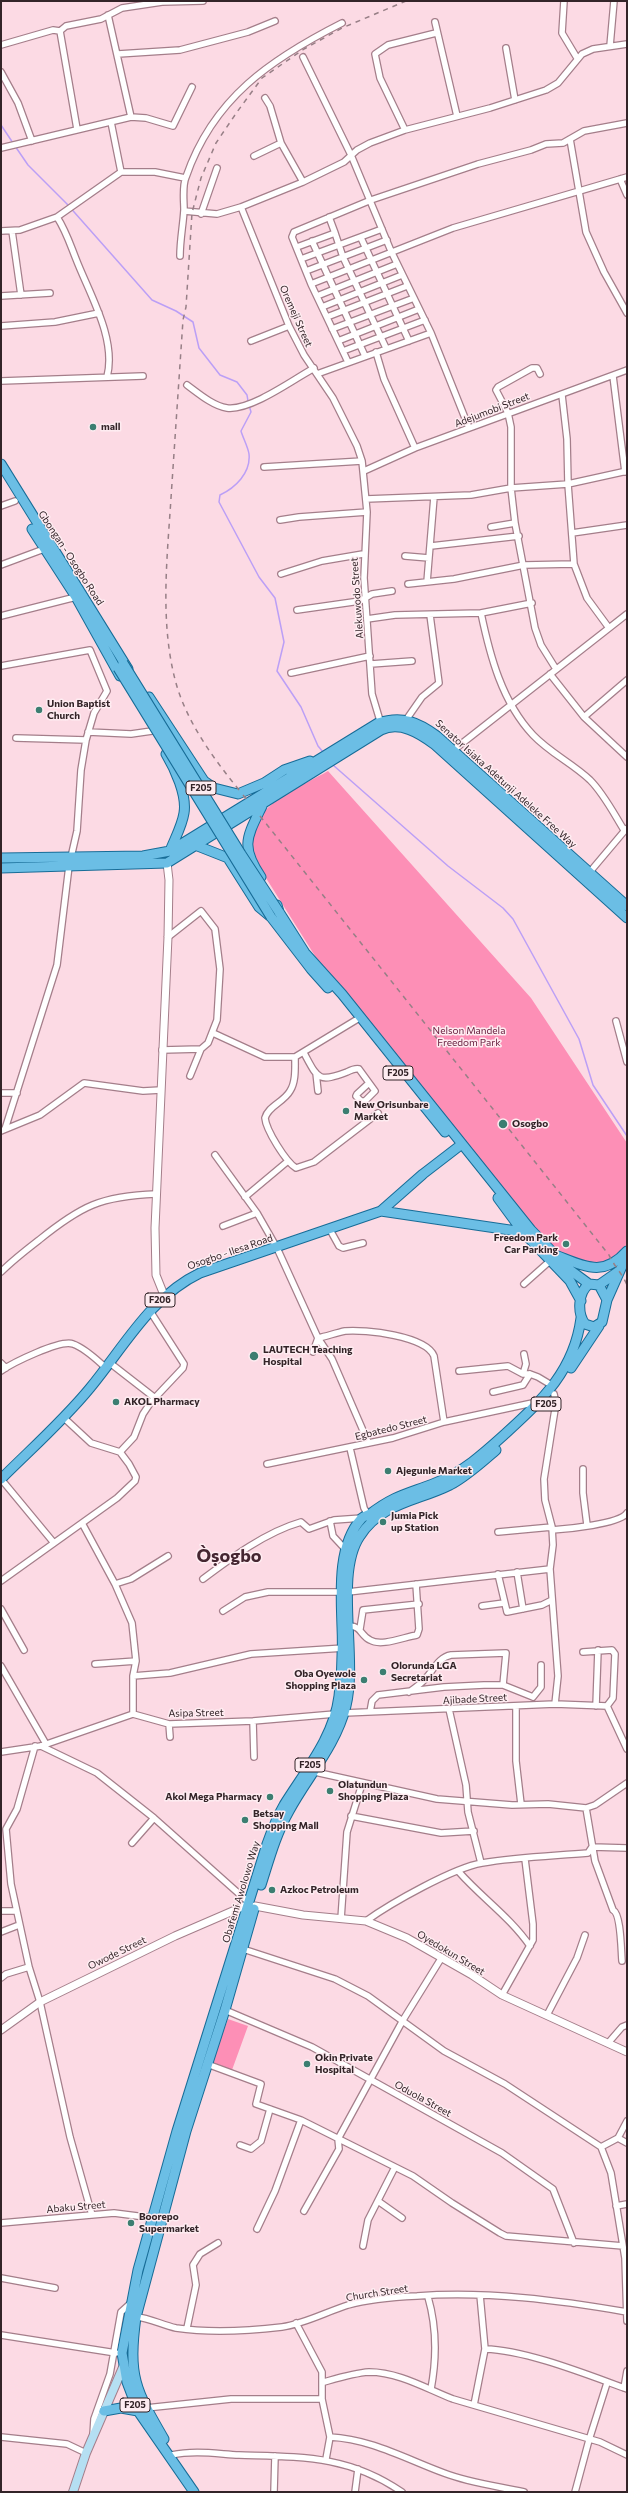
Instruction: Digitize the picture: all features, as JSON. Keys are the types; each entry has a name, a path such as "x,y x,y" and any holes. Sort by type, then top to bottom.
{"main road":[{"name":"Gbongan - Osogbo Road","path":"1,464 120,666"},
{"name":"Gbongan - Osogbo Road","path":"1,477 44,549 120,666"},
{"path":"120,666 123,684 172,764 184,801 180,825 170,850"},
{"path":"120,666 144,690 204,781 214,788 238,794 264,783 284,770 325,759"},
{"name":"F205","path":"120,666 311,969 356,1020 531,1230 570,1281 581,1301"},
{"name":"Senator Isiaka Adetunji Adeleke Free Way","path":"325,759 392,719 406,720 425,727 450,753 586,882 597,885"},
{"name":"Senator Isiaka Adetunji Adeleke Free Way","path":"381,726 412,730 422,734 450,753 589,873 597,885"},
{"path":"1,858 70,862 167,862 262,806 325,759"},
{"path":"1,868 143,856 170,850 325,759"},
{"path":"262,806 249,831 247,846 251,860 276,900 275,914"},
{"path":"195,845 228,858 259,907 275,914 305,953 342,994 460,1146"},
{"path":"597,885 613,894 627,906"},
{"path":"597,885 627,918"},
{"name":"F205","path":"460,1146 523,1232 552,1257 589,1284 582,1292 581,1318"},
{"name":"F206","path":"382,1211 423,1174 460,1146"},
{"name":"Osogbo - Ilesa Road","path":"1,1479 63,1417 108,1365 164,1295 184,1280 200,1273 277,1248 329,1228 382,1211 523,1232"},
{"path":"552,1257 599,1268 614,1264 627,1251"},
{"path":"607,1300 627,1255"},
{"path":"589,1284 599,1285 620,1271"},
{"path":"599,1285 607,1300"},
{"name":"F205","path":"554,1390 589,1338 599,1326 604,1316 607,1300"},
{"path":"581,1318 589,1326 599,1326"},
{"name":"Obafemi Awolowo Way","path":"118,2353 132,2302 138,2270 177,2131 251,1905 278,1817 316,1755 335,1714 339,1698 350,1626 344,1592 353,1550 360,1535 372,1521 390,1508 449,1485 476,1468 554,1390 571,1356 581,1318"},
{"name":"Obafemi Awolowo Way","path":"346,1647 344,1592 346,1550 351,1536 365,1517 391,1499 436,1483 471,1463 554,1390"},
{"name":"Obafemi Awolowo Way","path":"136,2316 207,2064 244,1949 251,1905 285,1818 334,1740 335,1714"},
{"path":"138,2270 147,2274"},
{"name":"F205","path":"136,2316 132,2368 140,2396 142,2410 197,2492"},
{"name":"F205","path":"118,2353 124,2365 130,2391 194,2492"},
{"path":"73,2492 86,2453 124,2365"},
{"path":"104,2411 121,2408 142,2410"}],"street":[{"path":"1,45 53,30 60,31 66,26 108,16 122,8 162,2 203,1"},
{"path":"564,1 562,33 577,58"},
{"path":"610,46 614,1"},
{"path":"108,16 118,54 131,117"},
{"path":"118,54 180,50 248,32 275,21"},
{"path":"435,22 436,32 457,116"},
{"path":"180,256 185,178 198,150 235,94 262,69 292,49 342,23"},
{"path":"60,31 77,129"},
{"path":"405,130 380,78 375,54 388,45 436,32"},
{"path":"184,211 202,214 217,214 241,207 303,182 344,162 351,155 370,143 405,130 546,90 558,82 577,58 593,49 627,44"},
{"path":"506,48 515,100"},
{"path":"303,57 351,155 391,251 431,333 469,428"},
{"path":"1,72 18,103 32,141"},
{"path":"4,148 131,117 146,118 173,126 192,87"},
{"path":"265,98 270,106 281,143 303,182"},
{"path":"111,122 121,172"},
{"path":"348,362 311,284 292,237 294,232 371,200 478,164 531,150 546,144 563,143 580,132 627,123"},
{"path":"570,139 582,217 593,251 627,314"},
{"path":"254,156 281,143"},
{"path":"202,214 217,168"},
{"path":"1,231 12,231 57,217 121,172 155,172 185,178"},
{"path":"311,284 391,251 482,219 627,177"},
{"path":"620,179 627,195"},
{"name":"Oremeji Street","path":"241,207 289,326 333,398 357,446 364,471"},
{"path":"57,217 69,238 99,314 109,356 107,376"},
{"path":"329,217 343,258 386,348"},
{"path":"301,259 382,229"},
{"path":"12,231 21,295"},
{"path":"297,247 335,234"},
{"path":"361,238 380,283 393,305 397,317 409,341"},
{"path":"306,271 387,240"},
{"path":"312,241 344,310 348,322 355,333 365,356"},
{"path":"317,296 376,271 397,264"},
{"path":"322,307 338,299 402,275"},
{"path":"327,317 408,286"},
{"path":"1,296 50,293"},
{"path":"332,328 414,298"},
{"path":"338,341 375,325 420,309"},
{"path":"1,326 55,322 99,314"},
{"path":"342,351 425,320"},
{"path":"251,341 289,326"},
{"path":"317,374 431,333"},
{"path":"376,352 384,379 415,448"},
{"path":"187,385 220,406 228,408 250,404 314,368"},
{"path":"540,374 538,368 532,368 498,387 496,390 508,413 512,474 511,488 515,523 532,603 535,628 541,645 556,669"},
{"name":"Adejumobi Street","path":"364,471 415,448 627,370"},
{"path":"1,382 107,376 143,376"},
{"path":"366,499 434,497 511,488 568,484 626,472 613,376"},
{"path":"562,395 567,439 568,484 574,564 587,598 609,628"},
{"path":"264,468 362,461"},
{"name":"Alekuwodo Street","path":"364,471 366,512 363,554 367,620 374,706 381,726"},
{"path":"427,582 434,497"},
{"path":"1,506 15,501"},
{"path":"280,520 299,516 366,512"},
{"path":"491,527 515,523"},
{"path":"572,533 627,525"},
{"path":"431,546 518,536"},
{"path":"1,565 44,549"},
{"path":"281,574 322,561 363,554"},
{"path":"405,556 429,558"},
{"path":"408,584 454,579 524,565 574,564"},
{"path":"297,610 360,601 392,591"},
{"path":"1,616 76,597"},
{"path":"367,620 395,615 481,613 532,603"},
{"path":"481,613 490,654 518,717 532,734 545,746 590,780 626,829 589,873"},
{"path":"450,753 511,703 627,614"},
{"path":"406,720 422,697 439,683 430,615"},
{"path":"1,666 90,650 107,691 94,712 86,740 81,770 77,831 70,862 57,964 17,1093 3,1130"},
{"path":"291,673 370,656"},
{"path":"370,664 412,661"},
{"path":"550,674 584,717 627,757"},
{"path":"584,717 627,680"},
{"path":"88,732 131,734 152,731"},
{"path":"16,738 86,740"},
{"path":"164,1295 156,1275 156,1194 168,937 169,880 167,862"},
{"path":"168,937 201,911 215,929 220,969 218,1020 213,1033 201,1049 190,1076"},
{"path":"213,1033 265,1056 295,1058 356,1020"},
{"path":"616,1021 627,1062"},
{"path":"162,1050 201,1049"},
{"path":"304,1053 316,1073 318,1091"},
{"path":"295,1058 294,1079 291,1091 284,1099 269,1110 264,1118 270,1132 288,1162 296,1168 314,1162 378,1113"},
{"path":"316,1073 327,1079 356,1068 369,1083"},
{"path":"3,1130 40,1115 78,1086 90,1082 143,1091 161,1090"},
{"path":"1,1092 17,1093"},
{"path":"216,1155 257,1213 277,1248 318,1338 332,1360 368,1442"},
{"path":"245,1197 288,1162"},
{"path":"1,1272 70,1215 86,1207 130,1195 156,1194"},
{"path":"223,1226 257,1213"},
{"path":"329,1228 339,1246 343,1248 363,1244"},
{"path":"524,1284 552,1257"},
{"path":"120,1452 134,1438 143,1414 155,1398 181,1372 184,1364 150,1311"},
{"path":"318,1338 346,1331 362,1331 416,1341 428,1347 434,1356 444,1422"},
{"path":"313,1352 318,1338"},
{"path":"1,1363 3,1369 66,1343 78,1346 155,1398"},
{"path":"523,1374 526,1364 524,1354"},
{"path":"459,1371 508,1366 523,1374 530,1374 554,1390 556,1403 544,1479 545,1500 552,1528 553,1545 550,1569 558,1669 555,1704"},
{"path":"493,1392 523,1385 530,1374"},
{"name":"Egbatedo Street","path":"267,1464 350,1448 368,1442 400,1436 444,1422 541,1401"},
{"path":"1,1581 117,1498 135,1481 136,1477 120,1452 91,1443 63,1417"},
{"path":"203,1580 230,1558 283,1528 301,1522 307,1528 311,1529 330,1521 365,1517 350,1448"},
{"path":"582,1469 587,1525"},
{"path":"1,1479 54,1543"},
{"path":"498,1532 607,1523 620,1519 627,1513"},
{"path":"330,1521 334,1536 346,1550"},
{"path":"1,1752 41,1745 133,1714 133,1676 136,1661 132,1623 116,1584 82,1524"},
{"path":"116,1584 131,1579 168,1556"},
{"path":"224,1611 245,1597 268,1592 344,1592 550,1569"},
{"path":"517,1572 523,1609"},
{"path":"498,1574 507,1612 523,1609 552,1600"},
{"path":"416,1584 418,1604 420,1630 416,1635 373,1642 365,1637 360,1629 363,1610 418,1604"},
{"path":"482,1606 504,1603"},
{"path":"1,1609 24,1650"},
{"path":"350,1626 360,1629"},
{"path":"133,1676 170,1673 251,1654 346,1647"},
{"path":"596,1706 598,1650"},
{"path":"583,1652 612,1650 616,1658 613,1698 607,1706 627,1749"},
{"path":"409,1692 425,1679 440,1660 445,1656 451,1655 506,1653 503,1686"},
{"path":"95,1664 136,1661"},
{"path":"1,1666 41,1745 97,1773 154,1818 251,1905"},
{"path":"533,1697 541,1687 541,1666"},
{"path":"370,1712 372,1701 375,1696 444,1687 503,1686 533,1697"},
{"path":"533,1697 535,1706"},
{"name":"Ajibade Street","path":"335,1714 555,1704 607,1706"},
{"path":"516,1706 516,1761 521,1804"},
{"path":"449,1709 466,1785 467,1802 481,1863"},
{"name":"Asipa Street","path":"133,1714 169,1724 253,1721 335,1714"},
{"path":"253,1721 254,1757"},
{"path":"169,1724 170,1737"},
{"path":"41,1745 17,1810 4,1829 15,1911 29,1967 40,2002 70,2138 92,2215"},
{"path":"315,1772 362,1784 437,1799 467,1802 548,1804 586,1808 595,1805 627,1783"},
{"path":"341,1919 344,1854 351,1816 362,1784"},
{"path":"586,1808 592,1847 599,1875 613,1910 617,1912 620,1919 618,1932 622,1961"},
{"path":"351,1816 441,1833 474,1831"},
{"path":"132,1843 154,1818"},
{"path":"592,1847 627,1848"},
{"path":"366,1921 404,1898 481,1863 588,1853 592,1847"},
{"path":"502,1995 530,1946 534,1928 525,1859"},
{"path":"459,1872 517,1927 530,1946"},
{"name":"Oyedokun Street","path":"251,1905 303,1915 366,1921 407,1938 442,1957 502,1995 608,2042 627,2052"},
{"name":"Owode Street","path":"1,2030 40,2002 175,1936 251,1905"},
{"path":"1,1911 15,1911"},
{"path":"1,1932 19,1925"},
{"path":"547,2015 577,1958 585,1935"},
{"path":"244,1949 335,1979 368,1996 444,2051 505,2084 601,2147 611,2174 626,2258 627,2321"},
{"path":"304,2211 339,2148 338,2139 369,2080 403,2020 442,1957"},
{"path":"1,1978 6,1974 29,1967"},
{"name":"Oduola Street","path":"225,2010 312,2047 502,2153 554,2189 574,2243"},
{"path":"608,2042 622,2027 627,2025"},
{"path":"207,2064 261,2084 256,2104 302,2120 413,2176 452,2203 506,2236 623,2246"},
{"path":"240,2146 251,2149 258,2144 270,2109"},
{"path":"257,2229 274,2191 302,2120"},
{"path":"601,2147 618,2138 627,2121"},
{"path":"618,2138 627,2143"},
{"path":"363,2246 368,2220 395,2168"},
{"path":"378,2200 402,2218"},
{"path":"616,2206 627,2204"},
{"name":"Abaku Street","path":"1,2223 114,2213 153,2218"},
{"path":"187,2328 196,2285 193,2265 200,2254 218,2243"},
{"path":"1,2278 55,2288"},
{"path":"474,2405 485,2349 480,2295"},
{"name":"Church Street","path":"136,2316 149,2318 174,2327 207,2331 240,2330 283,2326 296,2323 361,2302 418,2296 480,2295 556,2301 626,2312"},
{"path":"428,2297 435,2339 436,2360 431,2389"},
{"path":"296,2323 322,2372 324,2382 322,2399 330,2437 326,2459"},
{"path":"1,2335 118,2353 94,2418 93,2436"},
{"path":"485,2349 510,2353 578,2371 626,2389 627,2371"},
{"path":"324,2382 370,2372 407,2380 454,2399 588,2440 600,2442 627,2455"},
{"path":"575,2492 588,2440 607,2383"},
{"path":"142,2410 231,2400 322,2399"},
{"path":"1,2437 67,2444 86,2453"},
{"path":"330,2437 376,2446 444,2473 478,2483 524,2492"},
{"path":"172,2455 182,2453 326,2459 358,2469 384,2480 402,2492"},
{"path":"274,2492 275,2456"},
{"path":"355,2492 358,2469"}],"green space":[{"name":"Nelson Mandela Freedom Park","path":"328,771 531,998 627,1143 627,1235 624,1260 611,1269 553,1252 322,967 254,859 252,836 259,818 266,809 286,794"},
{"path":"228,2019 248,2026 232,2070 212,2063"}],"waterway":[{"path":"1,125 13,143"},
{"path":"15,146 28,165 67,204 152,300 176,311 193,322 199,348 220,375 237,382 247,395 248,401"},
{"path":"249,405 251,412 241,431 248,448 249,461 245,473 241,479 226,492 220,495 219,502 259,577 275,598 284,642 277,671 301,707 318,746 323,752"},
{"path":"333,765 448,866 503,908 513,919 579,1039 593,1085 627,1136"}],"railway":[{"path":"239,790 204,743 183,704 172,667 166,619 166,570 183,320 186,307 192,213 201,178 216,143 262,78 304,49 342,28 406,1"},
{"path":"243,795 247,800"},
{"path":"260,816 609,1255 627,1285"}],"place":[{"name":"mall","path":"93,427"},
{"name":"Union Baptist Church","path":"39,710"},
{"name":"New Orisunbare Market","path":"346,1111"},
{"name":"Osogbo","path":"503,1124"},
{"name":"Freedom Park Car Parking","path":"566,1244"},
{"name":"LAUTECH Teaching Hospital","path":"254,1356"},
{"name":"AKOL Pharmacy","path":"116,1402"},
{"name":"Ajegunle Market","path":"388,1471"},
{"name":"Jumia Pick up Station","path":"383,1522"},
{"name":"Olorunda LGA Secretariat","path":"383,1672"},
{"name":"Oba Oyewole Shopping Plaza","path":"364,1680"},
{"name":"Olatundun Shopping Plaza","path":"330,1791"},
{"name":"Akol Mega Pharmacy","path":"270,1797"},
{"name":"Betsay Shopping Mall","path":"245,1820"},
{"name":"Azkoc Petroleum","path":"272,1890"},
{"name":"Okin Private Hospital","path":"307,2064"},
{"name":"Boorepo Supermarket","path":"131,2223"}],"district":[{"name":"Òṣogbo","path":"229,1556"}]}
